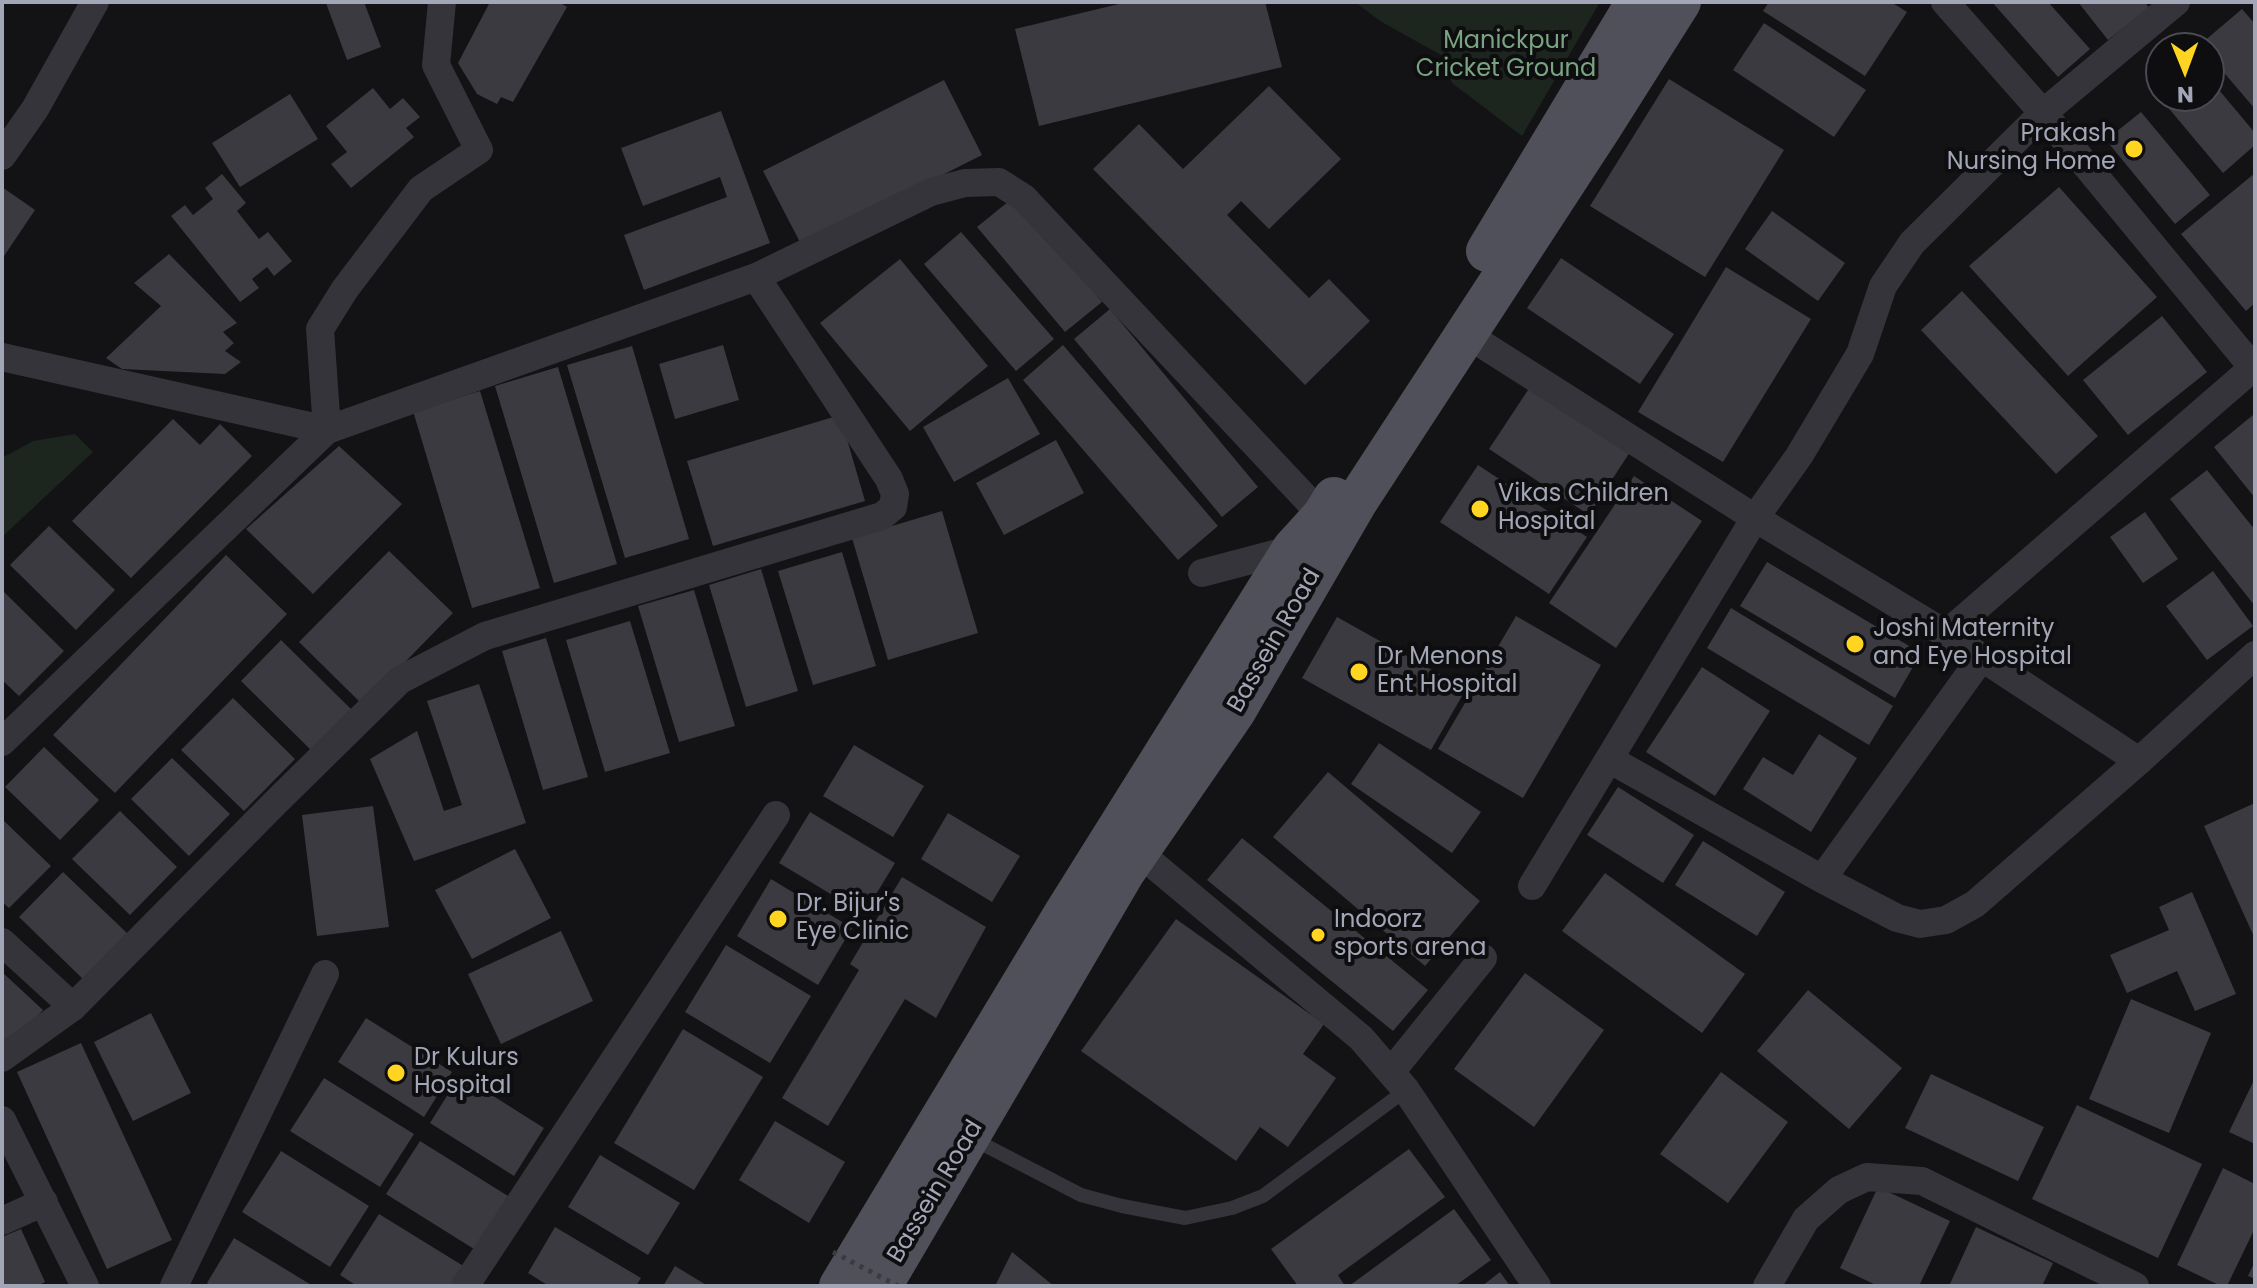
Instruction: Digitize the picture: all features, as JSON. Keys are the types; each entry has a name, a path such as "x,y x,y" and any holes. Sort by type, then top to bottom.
{"main road":[{"name":"Bassein Road","path":"881,1286 1124,872 1127,842 1235,711 1330,524 1637,2"},
{"name":"Bassein Road","path":"836,1269 1127,842 1293,549 1357,501 1680,2"}],"street":[{"path":"2,156 35,109 95,2"},
{"path":"327,430 320,329 345,289 421,189 479,150 436,65 442,2"},
{"path":"1945,2 2043,113 2254,368 1946,634"},
{"path":"1532,886 1755,518 1799,456 1860,354 1883,286 1912,243 2043,113 2176,2"},
{"path":"2,742 327,430 756,277 931,192 965,183 999,182 1024,198 1330,524"},
{"path":"2,1058 73,1007 400,680 485,636 882,516 893,507 895,494 889,479 756,277"},
{"path":"1466,334 1755,518 1946,634 2139,761"},
{"path":"2,357 327,430"},
{"path":"1202,573 1293,549"},
{"path":"1609,759 1897,918 1920,924 1946,920 1975,904 2255,655"},
{"path":"1822,879 1982,657"},
{"path":"465,1286 776,815"},
{"path":"1127,842 1361,1038 1398,1081 1537,1286"},
{"path":"2,942 73,1007"},
{"path":"1398,1081 1483,958"},
{"path":"174,1286 325,974"},
{"path":"2,1120 85,1286"},
{"path":"1767,1286 1806,1219 1839,1190 1867,1177 1922,1181 2135,1286"},
{"path":"2,1221 44,1202"}],"lane":[{"path":"969,1137 1081,1195 1185,1218 1232,1208 1263,1196 1398,1081"}],"path":[{"path":"836,1269 898,1286"}],"green space":[{"name":"Manickpur Cricket Ground","path":"1355,2 1600,2 1522,136 1452,83 1441,55 1380,21"},
{"path":"75,434 93,452 2,537 2,458 33,441"}],"building":[{"path":"364,2 381,47 347,60 326,3"},
{"path":"490,2 559,2 567,7 513,102 501,97 497,104 477,94 458,63"},
{"path":"1127,2 1265,2 1282,67 1039,126 1015,29"},
{"path":"1769,2 1891,2 1907,12 1865,76 1763,11"},
{"path":"1992,2 2048,2 2090,49 2058,77"},
{"path":"2078,2 2145,2 2149,8 2108,40"},
{"path":"2242,9 2255,24 2255,109 2225,74 2225,32 2215,32"},
{"path":"1764,23 1866,90 1834,137 1733,70"},
{"path":"1669,79 1784,150 1705,277 1590,206"},
{"path":"944,80 982,155 802,246 763,171"},
{"path":"1269,86 1341,159 1269,229 1241,201 1227,215 1309,298 1329,279 1370,321 1305,385 1093,169 1139,124 1183,169"},
{"path":"373,88 390,109 403,98 420,117 406,128 414,137 351,188 331,164 347,152 326,126"},
{"path":"290,94 318,139 240,187 212,143"},
{"path":"2225,97 2255,133 2255,145 2223,173 2172,112 2225,112"},
{"path":"721,111 770,243 644,290 624,235 727,197 720,177 643,206 621,148"},
{"path":"2141,112 2210,195 2175,224 2106,140"},
{"path":"2255,173 2255,303 2246,311 2181,234"},
{"path":"222,174 246,203 237,211 259,239 268,232 292,261 274,276 267,267 252,279 259,288 240,302 171,216 185,205 193,215 213,199 205,188"},
{"path":"2,187 35,210 2,259"},
{"path":"2059,187 2157,297 2068,376 1969,266"},
{"path":"1014,197 1102,302 1065,332 977,227"},
{"path":"1772,211 1845,263 1818,301 1745,249"},
{"path":"961,232 1054,339 1016,371 924,264"},
{"path":"169,254 237,323 223,332 234,343 225,351 241,362 225,374 122,369 106,358 161,306 134,283"},
{"path":"1561,258 1674,334 1640,384 1527,308"},
{"path":"900,259 988,366 910,431 820,323"},
{"path":"1726,267 1811,319 1723,462 1638,412"},
{"path":"1962,291 2098,436 2056,474 1921,330"},
{"path":"1110,309 1258,487 1222,517 1074,339"},
{"path":"2162,316 2207,372 2128,435 2083,380"},
{"path":"723,345 739,400 675,419 659,364"},
{"path":"1063,345 1218,526 1178,560 1023,380"},
{"path":"632,346 689,539 625,558 567,365"},
{"path":"558,367 617,564 554,583 495,386"},
{"path":"1008,378 1040,434 954,482 923,427"},
{"path":"1530,387 1630,452 1589,515 1489,449"},
{"path":"480,391 540,588 472,608 413,411"},
{"path":"840,415 865,501 713,546 687,461"},
{"path":"2253,415 2255,418 2255,498 2214,447"},
{"path":"173,419 200,445 220,424 252,456 131,578 72,521"},
{"path":"1056,440 1084,493 1004,535 976,483"},
{"path":"339,446 402,504 313,594 246,529"},
{"path":"1478,465 1587,537 1549,594 1440,522"},
{"path":"2207,470 2255,530 2255,606 2170,499"},
{"path":"1634,476 1702,521 1616,648 1549,603"},
{"path":"942,511 978,633 888,660 852,538"},
{"path":"2145,512 2178,559 2143,583 2110,537"},
{"path":"49,526 115,590 76,630 10,565"},
{"path":"389,551 453,613 363,705 299,642"},
{"path":"842,552 876,666 813,685 778,571"},
{"path":"226,555 287,614 115,793 53,735"},
{"path":"1767,562 1921,653 1895,698 1740,606"},
{"path":"761,569 798,691 746,707 709,585"},
{"path":"2213,571 2253,626 2207,660 2166,606"},
{"path":"2,590 64,651 19,696 2,680"},
{"path":"694,590 735,726 679,742 638,606"},
{"path":"1731,608 1893,706 1869,745 1707,648"},
{"path":"1516,616 1601,665 1523,798 1438,749"},
{"path":"1337,617 1466,689 1431,750 1302,678"},
{"path":"630,621 670,753 605,772 566,640"},
{"path":"546,638 588,777 543,790 502,651"},
{"path":"281,640 351,709 311,750 241,681"},
{"path":"1702,667 1770,711 1715,796 1646,752"},
{"path":"479,684 526,823 414,861 370,759 417,731 444,811 462,805 427,701"},
{"path":"233,698 295,759 244,811 181,750"},
{"path":"1819,734 1857,758 1811,832 1743,789 1763,757 1793,775"},
{"path":"1379,743 1481,812 1452,853 1351,784"},
{"path":"854,745 924,786 893,837 823,796"},
{"path":"44,747 99,800 60,840 5,787"},
{"path":"172,758 230,814 189,856 131,799"},
{"path":"1328,772 1480,901 1425,966 1273,837"},
{"path":"1618,787 1694,835 1663,883 1587,835"},
{"path":"2255,803 2255,939 2204,826"},
{"path":"373,806 389,927 317,936 302,815"},
{"path":"120,811 177,867 130,915 72,859"},
{"path":"810,812 895,863 864,914 779,863"},
{"path":"948,813 1020,856 992,902 921,859"},
{"path":"2,819 51,866 9,908 2,902"},
{"name":"Indoorz sports arena","path":"1242,838 1428,990 1393,1031 1207,880"},
{"path":"1703,841 1785,892 1757,936 1675,885"},
{"path":"515,849 551,918 472,959 435,890"},
{"path":"63,872 128,934 84,980 19,917"},
{"path":"1605,873 1745,974 1702,1033 1562,931"},
{"path":"902,877 986,927 936,1018 905,999 828,1126 782,1098 859,970 850,964"},
{"path":"771,879 852,928 818,985 737,936"},
{"path":"2192,892 2236,994 2195,1011 2177,971 2127,993 2110,955 2169,930 2159,907"},
{"path":"1176,919 1324,1024 1303,1054 1336,1078 1288,1147 1260,1127 1236,1161 1081,1051"},
{"path":"561,931 593,1001 501,1044 468,974"},
{"path":"726,945 811,996 770,1063 685,1012"},
{"path":"2,972 43,1010 5,1051 2,1049"},
{"path":"1525,973 1604,1030 1534,1127 1454,1069"},
{"path":"1808,990 1902,1068 1849,1129 1757,1051"},
{"path":"2131,999 2211,1033 2169,1133 2089,1099"},
{"path":"151,1013 191,1093 133,1121 94,1042"},
{"path":"366,1018 452,1072 424,1117 338,1062"},
{"path":"683,1029 763,1077 694,1190 614,1143"},
{"path":"81,1043 172,1240 107,1269 17,1072"},
{"path":"1721,1072 1788,1122 1728,1203 1660,1154"},
{"path":"1931,1074 2044,1127 2018,1181 1905,1128"},
{"path":"460,1075 544,1128 514,1176 430,1123"},
{"path":"324,1078 414,1134 380,1187 290,1131"},
{"path":"2255,1078 2255,1144 2229,1132"},
{"path":"2077,1105 2202,1164 2158,1258 2032,1199"},
{"path":"775,1121 845,1162 809,1223 739,1180"},
{"path":"420,1141 508,1196 474,1249 386,1194"},
{"path":"1409,1149 1445,1197 1338,1275 1345,1286 1298,1286 1271,1249"},
{"path":"281,1151 369,1206 330,1267 242,1212"},
{"path":"600,1155 680,1203 648,1255 568,1207"},
{"path":"2223,1168 2255,1184 2255,1228 2227,1286 2177,1265"},
{"path":"1878,1187 1950,1221 1919,1286 1878,1286 1840,1268"},
{"path":"1454,1209 1491,1260 1455,1286 1349,1286"},
{"path":"379,1214 465,1267 453,1286 357,1286 340,1275"},
{"path":"555,1227 641,1278 636,1286 549,1286 528,1273"},
{"path":"1976,1227 2053,1263 2042,1286 1949,1286"},
{"path":"21,1229 45,1282 37,1286 2,1286 2,1237"},
{"path":"234,1238 313,1286 211,1286 207,1283"},
{"path":"1012,1252 1054,1286 995,1286"},
{"path":"2255,1261 2255,1279 2248,1276"},
{"path":"675,1266 708,1286 663,1286"},
{"path":"1500,1272 1510,1286 1482,1286"}],"place":[{"name":"Prakash Nursing Home","path":"2134,149"},
{"name":"Vikas Children Hospital","path":"1480,509"},
{"name":"Joshi Maternity and Eye Hospital","path":"1855,644"},
{"name":"Dr Menons Ent Hospital","path":"1359,672"},
{"name":"Dr. Bijur's Eye Clinic","path":"778,919"},
{"name":"Indoorz sports arena","path":"1318,935"},
{"name":"Dr Kulurs Hospital","path":"396,1073"}]}
